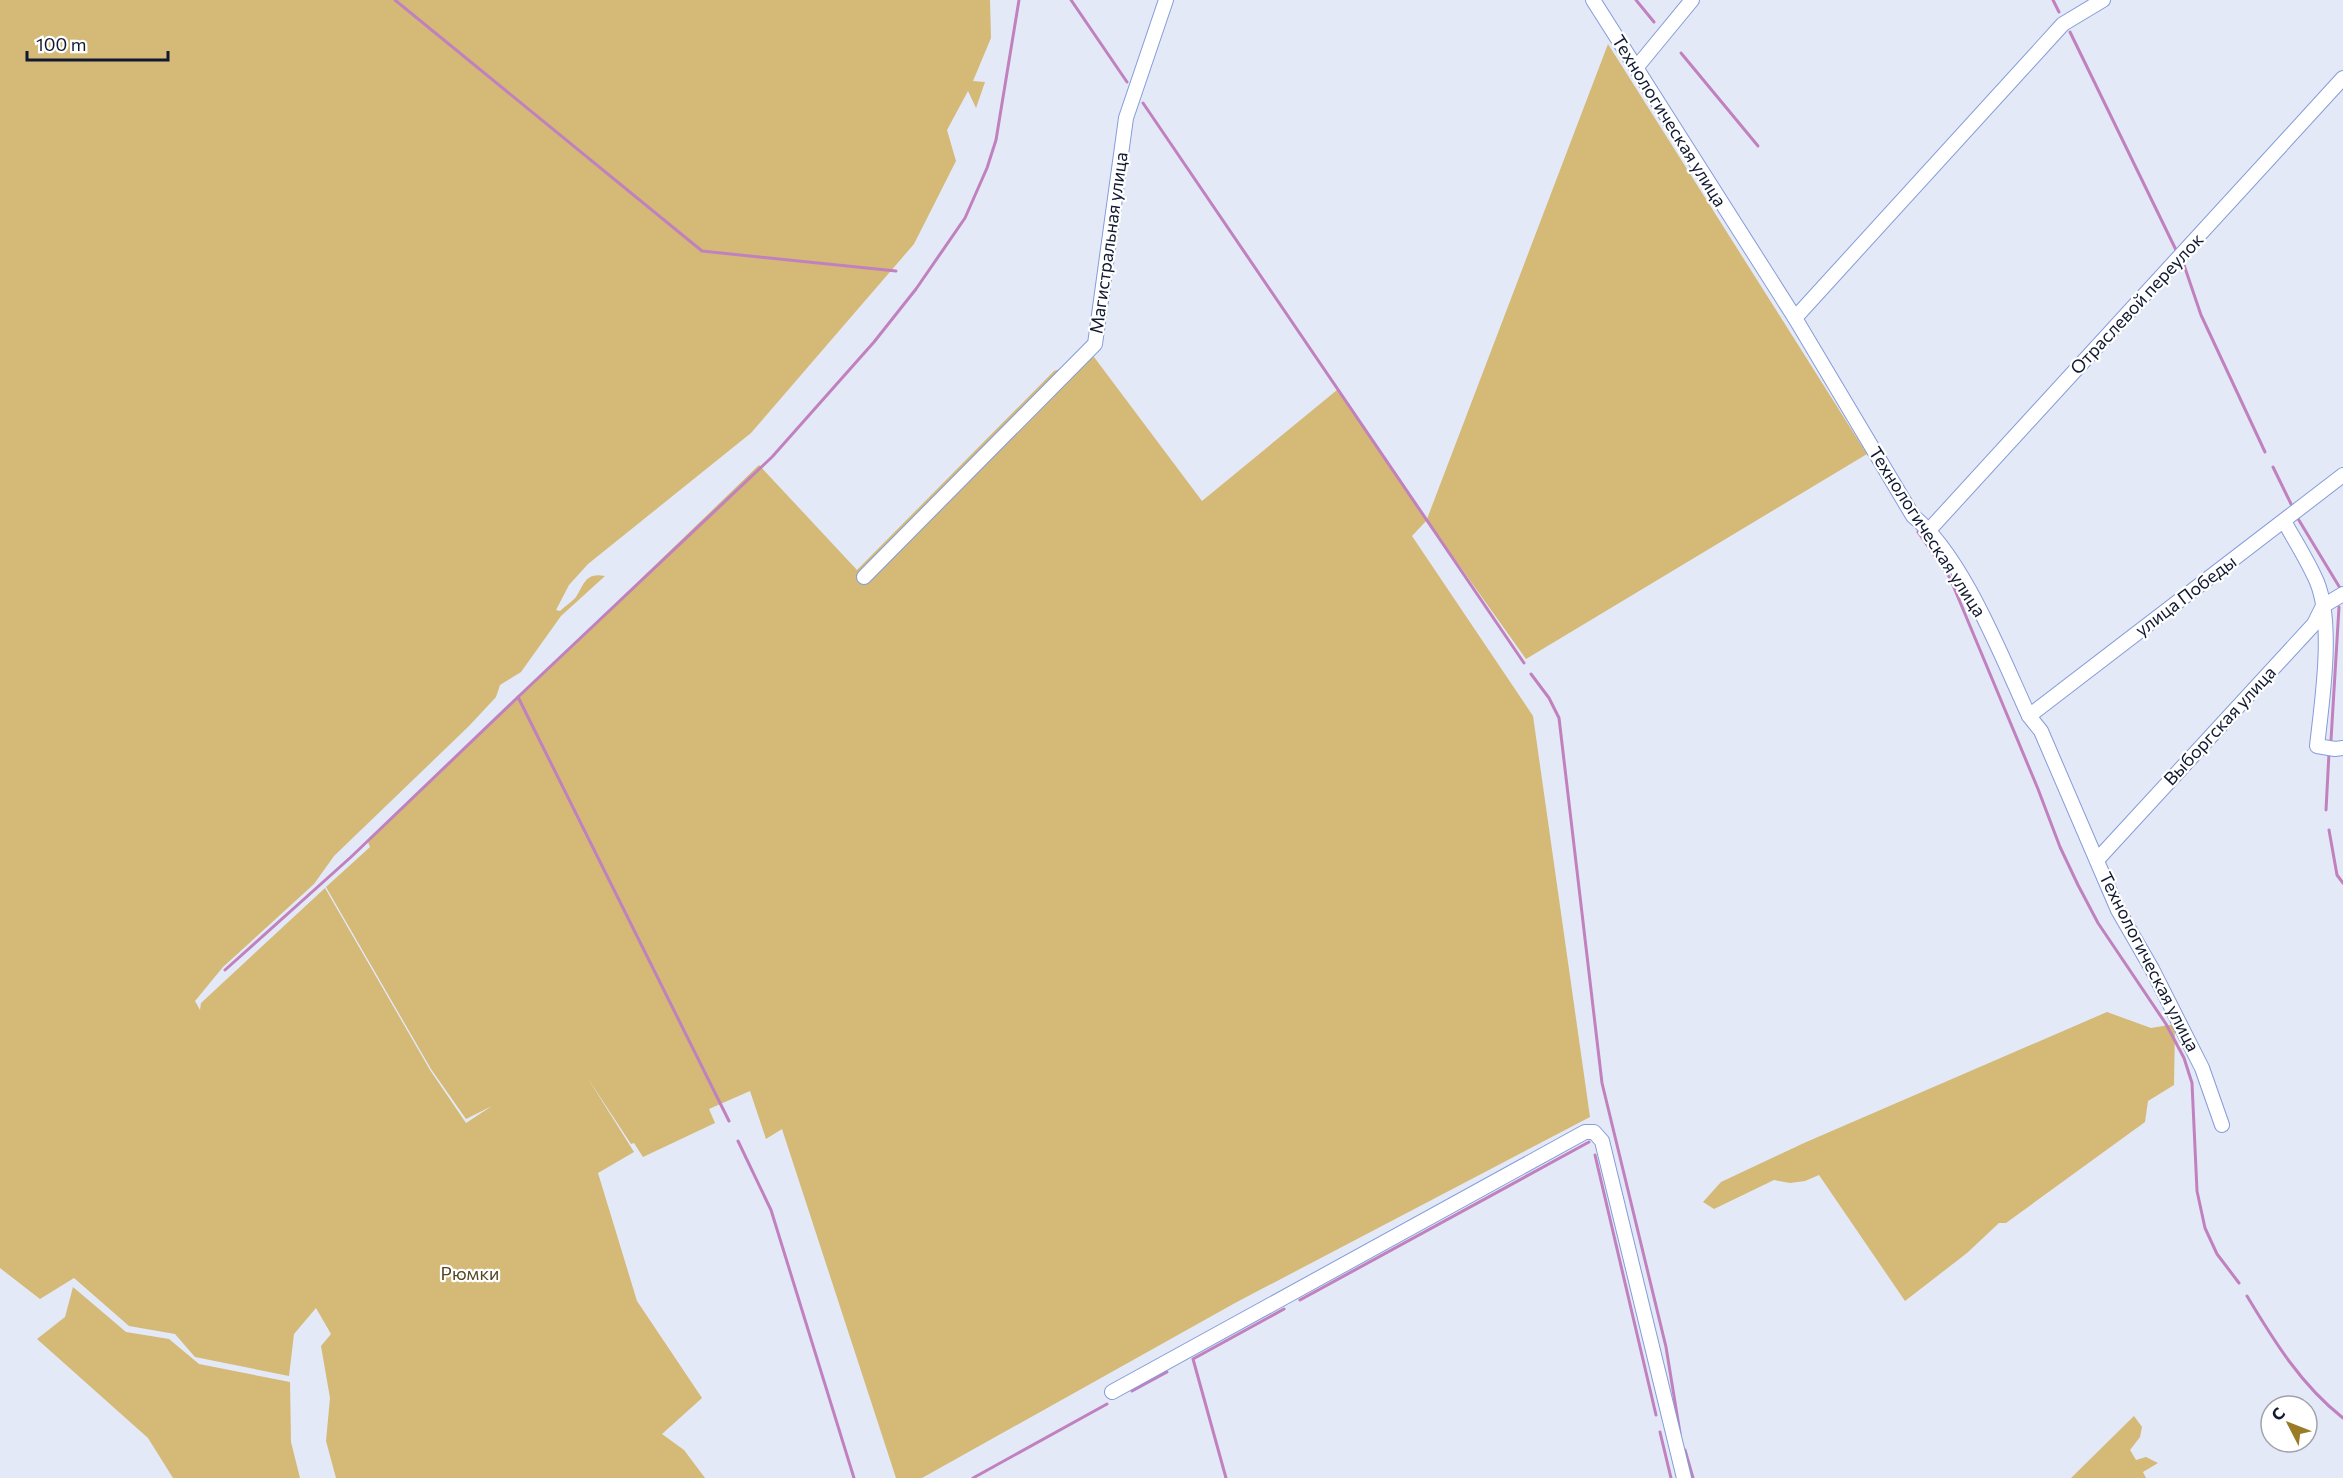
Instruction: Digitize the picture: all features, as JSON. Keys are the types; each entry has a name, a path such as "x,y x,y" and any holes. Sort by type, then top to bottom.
{"street":[{"name":"Магистральная улица","path":"864,577 1095,344 1126,118 1166,0"},
{"name":"Технологическая улица","path":"1593,0 1795,318 1913,516 1930,529 1974,599 2029,716 2040,731 2118,910 2152,969 2202,1068 2222,1125"},
{"path":"1636,68 1692,0"},
{"path":"1795,318 2063,24 2103,0"},
{"name":"Отраслевой переулок","path":"1930,529 2343,78"},
{"name":"улица Победы","path":"2029,716 2343,475"},
{"path":"2284,521 2317,582 2323,606 2324,682 2317,746 2343,748"},
{"name":"Выборгская улица","path":"2097,860 2314,624 2323,606 2343,594"},
{"path":"1112,1392 1585,1132 1594,1132 1602,1141 1684,1478"}],"green space":[{"name":"Рюмки","path":"0,0 990,0 991,38 973,81 985,82 976,108 968,91 947,130 956,161 914,244 751,433 588,564 569,585 556,610 560,611 574,599 586,580 593,576 605,576 561,616 521,672 500,685 496,697 469,726 334,856 314,884 223,967 195,1001 200,1010 201,1003 325,888 430,1070 466,1123 492,1106 466,1119 431,1069 326,887 370,847 368,842 759,465 857,570 1054,371 1094,357 1202,501 1337,390 1427,519 1608,44 1867,454 1526,659 1427,520 1412,536 1533,716 1590,1117 1235,1303 922,1478 896,1478 782,1129 766,1139 750,1091 709,1109 715,1123 643,1157 634,1143 631,1144 587,1077 634,1152 598,1173 637,1301 702,1398 662,1434 684,1450 705,1478 336,1478 326,1441 330,1398 321,1346 331,1334 316,1308 294,1334 289,1376 195,1357 175,1334 129,1326 74,1278 40,1299 0,1268"},
{"path":"2107,1012 2151,1028 2175,1024 2174,1085 2148,1101 2145,1122 2006,1223 1999,1223 1967,1253 1905,1301 1819,1175 1805,1181 1790,1183 1774,1180 1714,1209 1703,1202 1721,1182 1804,1143"},
{"path":"73,1287 126,1332 169,1339 199,1364 290,1382 291,1442 300,1478 173,1478 148,1438 37,1339 65,1317"},
{"path":"2134,1416 2142,1427 2140,1437 2130,1450 2136,1460 2146,1457 2158,1463 2143,1472 2146,1478 2071,1478"}],"waterway":[{"path":"395,0 702,251 896,271"},
{"path":"729,1121 518,697 772,457 874,342 916,289 965,218 987,168 996,140 1019,0"},
{"path":"1071,0 1127,82"},
{"path":"1636,0 1654,22"},
{"path":"2053,0 2059,12"},
{"path":"2070,32 2176,250"},
{"path":"1681,53 1758,146"},
{"path":"1143,103 1524,663"},
{"path":"2184,265 2201,315 2265,452"},
{"path":"2273,467 2292,506"},
{"path":"2297,517 2340,588"},
{"path":"1918,532 1950,578 2060,847 2078,885 2098,923 2166,1024 2184,1058 2192,1083 2197,1191 2205,1228 2217,1254 2239,1283"},
{"path":"2331,740 2339,607"},
{"path":"1531,674 1549,698 1559,718 1602,1083 1666,1347 1680,1433"},
{"path":"225,970 351,857 518,697"},
{"path":"2326,810 2329,753"},
{"path":"2329,830 2337,875 2343,883"},
{"path":"738,1141 771,1210 854,1478"},
{"path":"1300,1300 1589,1142"},
{"path":"1595,1155 1656,1415"},
{"path":"2247,1296 2278,1346 2301,1377 2343,1418"},
{"path":"1226,1478 1193,1359 1284,1309"},
{"path":"1132,1391 1167,1372"},
{"path":"973,1478 1107,1404"},
{"path":"1660,1432 1671,1478"},
{"path":"1685,1450 1693,1478"}]}
